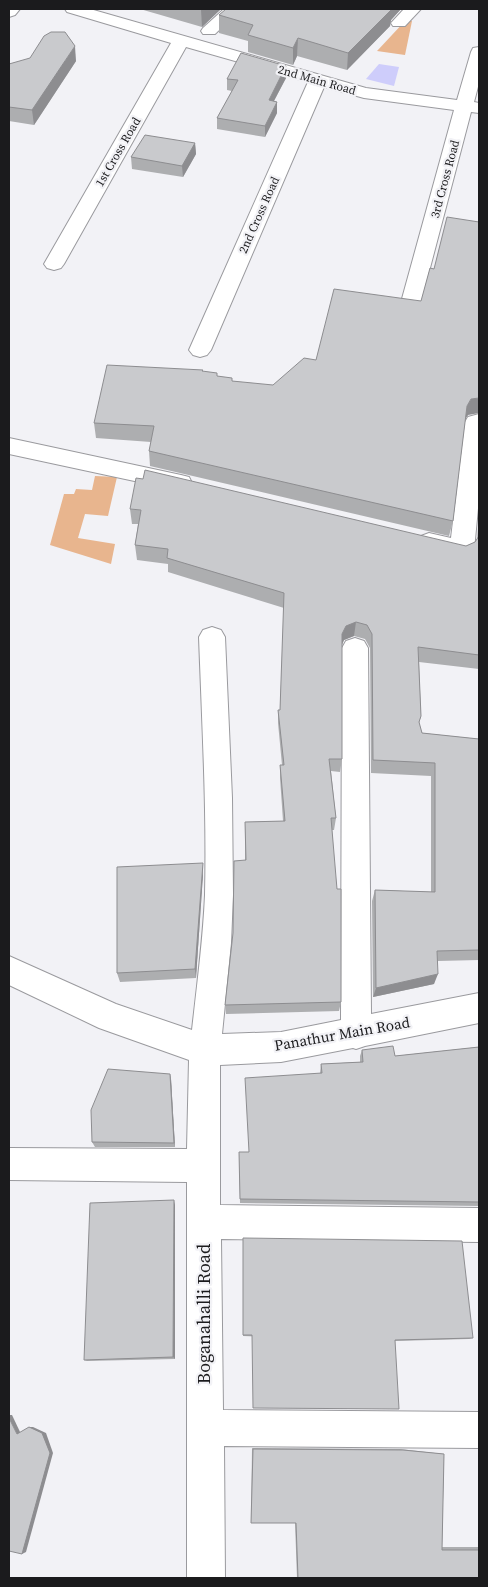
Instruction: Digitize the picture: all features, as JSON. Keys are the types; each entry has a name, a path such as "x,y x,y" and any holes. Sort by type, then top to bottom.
{"street":[{"path":"9,12 12,9"},
{"name":"2nd Main Road","path":"73,9 364,93 472,108"},
{"path":"209,31 233,9"},
{"path":"400,23 413,9"},
{"name":"1st Cross Road","path":"54,264 181,40"},
{"name":"3rd Cross Road","path":"410,306 472,108 479,52"},
{"name":"2nd Cross Road","path":"200,350 318,80"},
{"path":"405,536 462,550 476,422 479,422"},
{"path":"9,446 71,458 205,489"},
{"name":"Boganahalli Road","path":"206,1578 204,1050 216,959 219,895 212,637"},
{"path":"355,648 356,1034"},
{"name":"Panathur Main Road","path":"9,970 110,1017 204,1050 281,1047 356,1034 479,1008"},
{"path":"9,1164 204,1166"},
{"path":"204,1222 479,1225"},
{"path":"205,1428 479,1430"}],"shaded area":[{"path":"406,20 412,21 405,55 377,51"},
{"path":"95,476 117,477 108,516 85,514 78,538 115,544 111,564 50,545 64,494 74,494 76,489 92,490"}],"water":[{"path":"379,64 399,67 394,86 366,79"}],"building":[{"path":"226,9 392,9 348,53 298,38 293,48 248,35 253,25 219,15"},
{"path":"51,32 65,32 75,46 32,110 9,107 9,64 30,58 44,36"},
{"path":"241,53 286,66 269,100 277,102 265,126 217,118 238,80 227,79"},
{"path":"145,135 195,143 182,166 131,157"},
{"path":"447,217 479,222 479,398 471,399 467,406 453,521 149,451 154,426 94,423 107,365 203,370 217,373 217,376 232,378 232,381 273,385 304,358 316,360 334,289 421,301 430,268 434,269"},
{"path":"145,470 466,546 475,542 479,536 479,655 418,647 421,716 419,722 422,733 479,739 479,950 437,951 438,974 376,988 375,890 435,892 435,763 373,760 372,634 367,625 356,622 346,626 342,634 342,759 329,759 336,818 331,818 337,889 341,889 341,1002 225,1005 233,933 234,861 246,860 245,822 285,821 280,765 284,765 278,710 280,710 284,593 167,558 168,549 135,545 141,510 130,509 136,478 143,479"},
{"path":"203,863 195,969 117,973 117,867"},
{"path":"393,1046 395,1056 479,1047 479,1202 240,1199 239,1152 249,1152 245,1078 322,1073 321,1064 363,1062 362,1050"},
{"path":"108,1069 170,1074 174,1143 92,1142 91,1110"},
{"path":"174,1200 173,1357 84,1360 90,1203"},
{"path":"243,1238 462,1241 473,1338 395,1340 399,1409 253,1408 252,1335 243,1335"},
{"path":"9,1418 17,1434 29,1427 42,1433 50,1453 22,1554 9,1551"},
{"path":"253,1449 403,1450 444,1454 442,1550 479,1550 479,1578 298,1578 296,1523 251,1523"}]}
